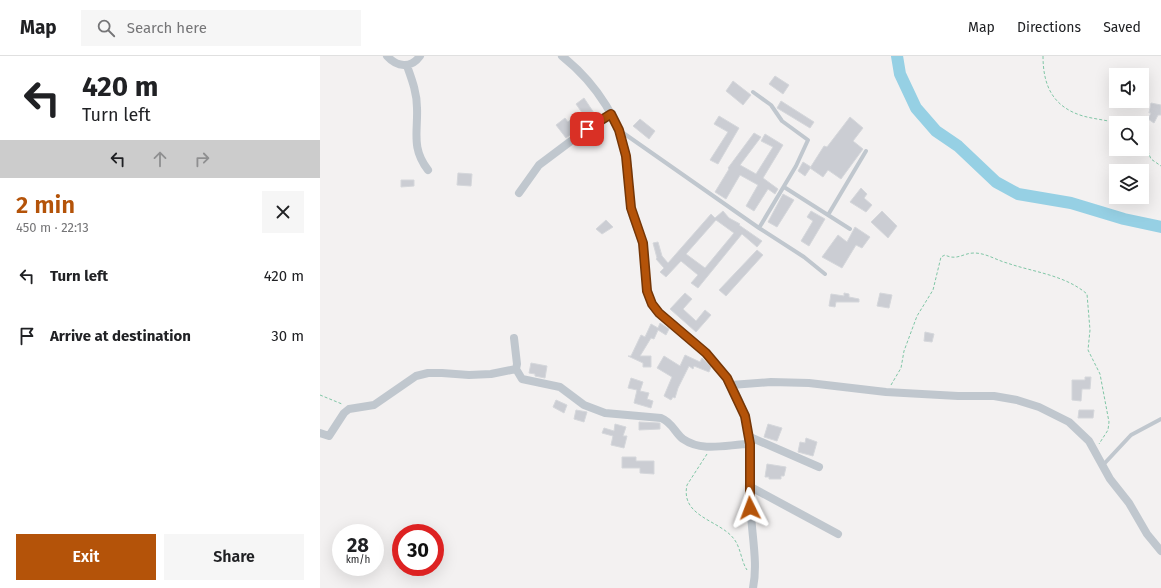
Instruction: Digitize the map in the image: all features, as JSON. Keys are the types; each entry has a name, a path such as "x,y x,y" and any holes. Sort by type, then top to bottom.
{"street":[{"path":"387,56 396,63 407,66 413,64 420,56"},
{"path":"562,56 594,87 619,130 628,167 631,208 643,243 647,291 652,304 659,313 706,353 731,385 745,416 750,440 749,486 754,578 753,588"},
{"path":"407,66 416,92 416,148 422,163 428,170"},
{"path":"519,193 539,165 579,135 611,114"},
{"path":"514,338 516,369 522,379 560,387 593,410 623,416 661,418 667,420 684,439 710,447 750,440 819,467"},
{"path":"320,433 329,436 344,413 354,408 374,405 407,381 422,374 491,374 516,369"},
{"path":"731,385 771,382 809,383 886,392 958,396 994,396 1017,400 1039,407 1069,422 1083,433 1094,449 1110,479 1129,503 1147,534 1161,551"},
{"path":"749,486 838,534"}],"lane":[{"path":"752,92 771,105 782,121 808,140 784,187 760,228"},
{"path":"619,130 804,257 825,274"},
{"path":"828,215 866,151"},
{"path":"784,187 850,230"},
{"path":"1103,466 1131,435 1161,419"}],"path":[{"path":"1043,56 1044,80 1052,95 1072,112 1109,121"},
{"path":"1149,154 1151,159 1161,166"},
{"path":"886,392 896,379 901,368 904,351 917,316 933,290 941,257 945,255 954,258 974,253 985,255 1008,264 1046,273 1075,286 1087,294 1090,330 1088,350 1100,374 1109,422 1106,435 1094,449"},
{"path":"320,395 354,408"},
{"path":"710,447 689,480 686,490 688,499 692,508 698,514 722,528 733,538 738,545 743,564 754,578"}],"building":[{"path":"775,76 789,85 783,94 769,84"},
{"path":"733,81 751,95 743,105 726,91"},
{"path":"584,98 596,116 566,138 556,125 565,118 568,122 570,120 574,125 585,117 576,104"},
{"path":"781,101 814,122 810,128 777,108"},
{"path":"1151,103 1161,105 1161,115 1158,115 1154,123 1149,120 1151,113 1149,113"},
{"path":"719,116 739,128 718,164 710,160 728,132 714,124"},
{"path":"850,117 863,128 853,141 863,149 841,179 828,170 823,177 810,168 824,146 827,147"},
{"path":"640,119 655,131 649,139 633,126"},
{"path":"754,133 761,137 740,165 756,174 773,147 761,141 765,134 783,145 763,178 778,189 775,194 768,189 754,211 746,206 758,185 740,175 726,199 715,192 729,169 728,168"},
{"path":"803,162 811,167 805,176 798,171"},
{"path":"458,173 472,174 471,186 457,185"},
{"path":"401,180 414,180 414,186 401,187"},
{"path":"861,188 867,194 864,198 872,205 866,212 850,202"},
{"path":"783,194 794,200 777,227 768,222"},
{"path":"723,211 729,218 740,224 739,225 762,241 757,247 742,234 698,288 691,283 698,275 681,261 666,277 660,272 664,268 656,259 653,243 658,242 662,256 668,263 711,214 715,218","holes":["716,220 734,233 705,268 686,254"]},
{"path":"811,211 825,219 809,246 801,241 813,221 807,217"},
{"path":"882,211 897,226 888,238 871,222"},
{"path":"606,220 613,227 602,234 596,229"},
{"path":"855,227 870,237 862,248 856,245 842,268 822,257 838,235 847,242"},
{"path":"757,250 763,255 726,296 719,290"},
{"path":"685,293 692,299 683,309 696,321 705,310 711,315 696,332 670,309"},
{"path":"844,293 849,294 849,297 859,299 859,302 836,302 835,307 829,306 831,294 844,296"},
{"path":"880,293 892,295 889,308 877,306"},
{"path":"660,323 669,329 666,335 658,330 654,339 651,338 640,356 651,356 651,367 643,367 643,363 628,356 631,356 641,335 645,337 651,324 658,328"},
{"path":"925,332 934,334 932,342 924,341"},
{"path":"685,355 700,362 702,358 711,367 709,372 694,366 693,369 689,366 678,388 675,398 673,397 671,400 664,396 672,377 657,368 664,356 680,366"},
{"path":"531,363 547,366 545,378 529,373"},
{"path":"1085,377 1091,377 1090,389 1082,389 1081,401 1072,400 1072,380 1085,380"},
{"path":"631,378 643,382 640,391 649,393 647,399 653,401 651,408 634,403 637,390 628,388"},
{"path":"556,400 567,405 564,413 553,407"},
{"path":"576,410 587,412 584,422 574,419"},
{"path":"1079,410 1094,410 1093,418 1078,418"},
{"path":"639,422 660,423 660,429 639,430"},
{"path":"615,424 626,427 623,436 627,436 624,448 611,445 613,436 602,433 604,428 614,431"},
{"path":"768,424 782,428 777,441 764,437"},
{"path":"806,438 817,442 813,456 798,452 800,442 805,443"},
{"path":"622,457 636,457 636,461 654,461 654,474 640,473 640,468 622,468"},
{"path":"767,464 786,467 784,476 781,476 781,479 769,479 769,477 765,477"}],"waterway":[{"path":"897,56 900,74 916,108 936,131 958,146 996,182 1018,194 1071,203 1124,219 1161,227"}],"route":[{"path":"587,129 611,114 624,145 628,167 631,208 633,218 643,243 647,291 652,304 659,313 695,342 727,378 745,416 750,437 750,508"}]}
